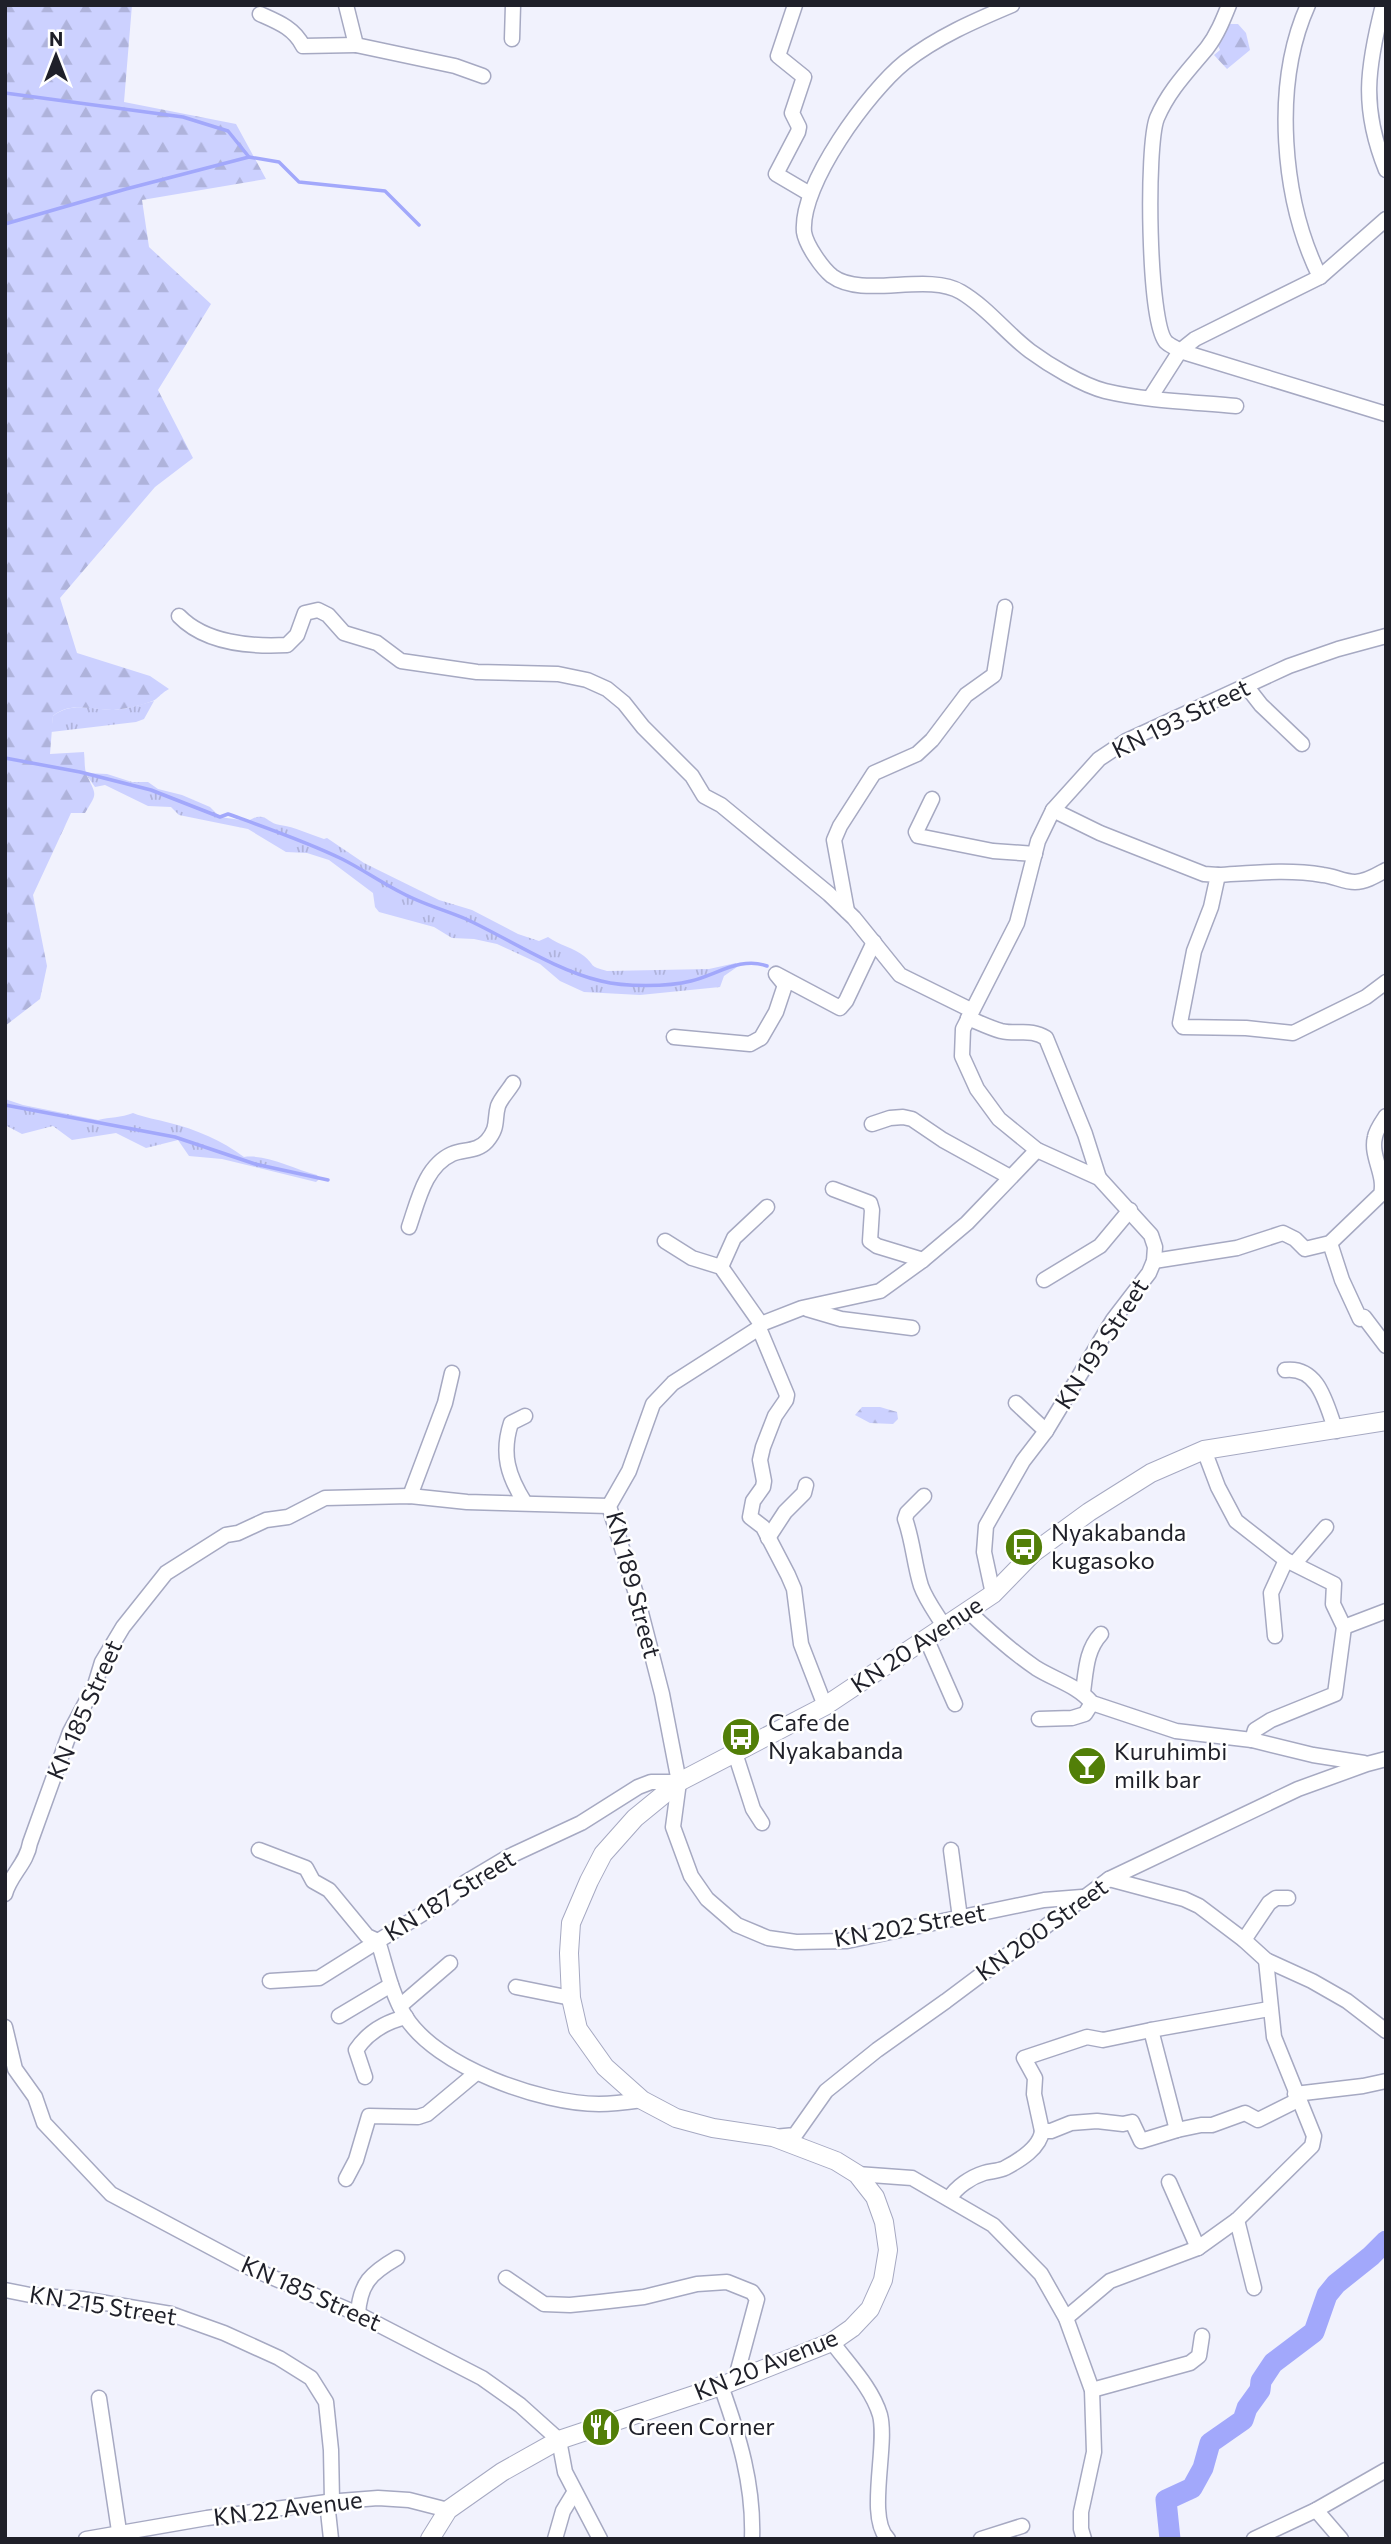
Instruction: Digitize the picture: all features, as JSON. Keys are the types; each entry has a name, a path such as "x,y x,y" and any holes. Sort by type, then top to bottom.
{"main road":[{"name":"KN 20 Avenue","path":"430,2539 448,2510 502,2472 559,2440 728,2383 832,2342 852,2328 870,2309 883,2280 888,2250 884,2222 875,2197 858,2175 836,2161 773,2137 713,2128 676,2118 642,2101 605,2067 578,2029 571,1997 571,1923 603,1854 635,1818 679,1782 825,1706 993,1594 1033,1553 1089,1512 1152,1473 1204,1450 1386,1421"}],"street":[{"path":"512,39 513,5"},
{"path":"795,5 778,57 804,77 792,113 799,127 776,174 810,194"},
{"path":"1012,5 972,21 928,45 894,72 847,129 821,172 810,194 804,235 830,274 843,283 922,285 956,290 985,310 1028,350 1105,391 1236,406"},
{"path":"1229,5 1208,47 1183,74 1166,101 1156,121 1150,150 1152,251 1158,313 1165,341 1180,351 1386,414"},
{"path":"1308,5 1290,59 1288,162 1299,219 1309,254 1320,277"},
{"path":"1383,5 1373,45 1368,84 1374,141 1386,170"},
{"path":"349,6 356,46"},
{"path":"260,14 286,26 298,36 303,46 356,46 455,66 483,76"},
{"path":"1150,398 1180,351 1195,339 1320,277 1386,219"},
{"path":"847,911 834,840 840,826 874,773 917,754 932,740 966,695 994,675 1005,607"},
{"path":"179,616 185,623 211,636 242,645 270,646 287,645 297,635 305,613 318,610 328,615 344,633 377,643 401,661 477,672 558,674 587,680 607,689 624,703 643,727 692,776 704,796 722,805 847,911 901,975 999,1030 1017,1033 1036,1031 1046,1038 1085,1134 1099,1178"},
{"name":"KN 193 Street","path":"993,1594 984,1552 986,1526 1023,1461 1046,1431 1113,1320 1149,1273 1154,1261 1155,1247 1152,1234 1099,1178 1037,1150 999,1119 977,1089 962,1056 962,1029 1017,923 1038,841 1053,810 1099,759 1126,741 1289,666 1386,636"},
{"path":"1247,687 1261,705 1302,744"},
{"path":"932,799 916,832 918,836 993,851 1035,853"},
{"path":"1053,810 1100,833 1204,874 1218,876 1296,872 1353,882 1362,881 1386,870"},
{"path":"1218,876 1211,906 1194,951 1180,1023 1182,1027 1246,1028 1293,1033 1366,997 1386,982"},
{"path":"674,1037 735,1043 755,1042 761,1038 783,996 785,985 776,974 840,1008 846,1001 874,942"},
{"path":"409,1227 424,1182 444,1159 480,1147 489,1139 497,1123 498,1106 513,1083"},
{"path":"1154,1261 1237,1248 1283,1233 1295,1238 1305,1249 1329,1243 1381,1194 1384,1178 1374,1145 1375,1134 1386,1116"},
{"path":"872,1124 890,1118 912,1119 943,1140 1010,1177"},
{"name":"KN 189 Street","path":"679,1782 662,1694 637,1597 608,1506 629,1471 653,1404 673,1383 760,1326 802,1308 880,1291 967,1223 1037,1150"},
{"path":"834,1189 870,1203 870,1241 877,1246 923,1260"},
{"path":"721,1268 734,1238 767,1207"},
{"path":"1044,1280 1100,1247 1130,1210"},
{"path":"664,1241 692,1258 721,1268 760,1326 787,1395 763,1447 760,1460 763,1487 753,1501 750,1517 763,1527 794,1589 801,1644 825,1706"},
{"path":"1329,1243 1355,1310 1360,1319 1364,1317 1386,1346"},
{"path":"802,1308 841,1319 912,1328"},
{"path":"1285,1370 1298,1368 1309,1374 1324,1396 1336,1431"},
{"path":"410,1496 445,1403 452,1373"},
{"path":"1016,1403 1046,1431"},
{"path":"524,1416 511,1423 505,1454 514,1486 525,1503"},
{"path":"1204,1450 1218,1487 1236,1521 1290,1561 1334,1584 1333,1604 1344,1626 1335,1694 1271,1720 1255,1730 1252,1740"},
{"path":"768,1538 785,1512 804,1493 806,1485"},
{"name":"KN 185 Street","path":"5,1894 29,1855 30,1843 70,1732 95,1685 102,1662 124,1626 166,1573 226,1535 238,1533 266,1520 288,1517 325,1498 410,1496 467,1502 608,1506"},
{"path":"924,1496 907,1513 905,1519 917,1561 920,1584 944,1626"},
{"path":"1275,1636 1270,1593 1290,1561 1326,1527"},
{"path":"968,1611 1001,1644 1087,1697 1176,1731 1252,1740 1313,1755 1367,1764"},
{"path":"1344,1626 1386,1611"},
{"path":"1039,1719 1072,1718 1085,1714 1089,1654 1101,1634"},
{"path":"926,1637 955,1704"},
{"path":"735,1753 753,1809 762,1823"},
{"name":"KN 200 Street","path":"773,2137 795,2134 826,2091 1109,1879 1298,1789 1386,1759"},
{"name":"KN 187 Street","path":"642,2101 598,2104 545,2096 475,2074 429,2045 403,2012 391,1985 378,1941 450,1897 466,1882 508,1857 581,1823 638,1787 651,1782 679,1782"},
{"name":"KN 202 Street","path":"679,1782 673,1827 691,1876 707,1899 737,1925 768,1938 796,1942 847,1941 1044,1900 1082,1897"},
{"path":"260,1850 306,1868 313,1881 329,1890 367,1936 378,1941"},
{"path":"951,1850 960,1918"},
{"path":"1109,1879 1184,1899 1199,1906 1266,1960 1347,2001 1386,2031"},
{"path":"1244,1940 1269,1903 1276,1898 1288,1898"},
{"path":"270,1981 318,1978 378,1941"},
{"path":"1066,2318 1110,2281 1198,2248 1237,2220 1312,2146 1314,2136 1274,2037 1266,1960"},
{"path":"365,2077 356,2050 360,2043 403,2012 450,1963"},
{"path":"339,2016 391,1985"},
{"path":"516,1987 571,1997"},
{"path":"949,2199 962,2185 981,2174 1003,2169 1041,2141 1042,2131 1034,2094 1035,2078 1024,2058 1087,2037 1104,2040 1269,2009"},
{"path":"5,2027 10,2068"},
{"path":"1151,2030 1177,2130"},
{"name":"KN 185 Street","path":"10,2068 35,2097 44,2123 111,2194 248,2267 358,2314 482,2378 520,2405 559,2440"},
{"path":"346,2179 356,2160 369,2116 418,2117 427,2114 475,2074"},
{"path":"1042,2131 1051,2131 1071,2123 1132,2122 1141,2141 1177,2130 1212,2125 1245,2113 1258,2120 1297,2097 1386,2081"},
{"path":"858,2175 912,2178 993,2225 1041,2274 1066,2318 1092,2390 1094,2452 1081,2512 1084,2539"},
{"path":"1169,2182 1198,2248"},
{"path":"1237,2220 1254,2288"},
{"path":"358,2314 359,2296 367,2280 377,2270 397,2258"},
{"path":"506,2278 544,2304 557,2305 644,2297 697,2284 727,2282 752,2292 757,2299 728,2383 748,2477 752,2539"},
{"name":"KN 215 Street","path":"5,2290 172,2314 268,2353 311,2378 326,2402 331,2450 331,2539"},
{"path":"1092,2390 1190,2363 1199,2356 1202,2336"},
{"path":"832,2342 869,2390 880,2416 882,2444 879,2513 882,2533 888,2539"},
{"path":"99,2398 119,2531"},
{"path":"559,2440 565,2472 600,2539"},
{"path":"1254,2539 1316,2510 1386,2470"},
{"path":"555,2539 563,2511 574,2493"},
{"name":"KN 22 Avenue","path":"86,2539 119,2531 378,2498 409,2500 448,2510"},
{"path":"1316,2510 1341,2539"},
{"path":"981,2539 1022,2526"}],"green space":[{"path":"5,5 132,5 124,102 236,124 266,179 142,200 149,247 211,304 158,390 193,458 155,487 60,598 77,653 150,676 169,689 153,701 135,706 112,710 81,707 60,711 53,716 50,754 84,752 86,773 94,794 85,813 71,813 33,895 47,966 40,999 5,1026"},
{"path":"1222,24 1238,24 1246,33 1250,50 1227,69 1214,55 1220,50 1215,39"},
{"path":"154,701 144,719 136,722 51,732 53,716 67,709 81,707 116,710"},
{"path":"85,773 107,774 132,782 148,782 158,789 182,795 210,807 220,817 248,821 262,817 275,824 327,838 364,863 439,900 472,910 518,934 539,941 548,937 580,953 595,967 607,971 709,969 736,963 737,967 724,976 720,987 640,995 584,992 560,981 540,964 497,944 452,938 434,927 379,912 375,907 373,893 329,860 307,853 286,852 248,829 179,815 171,807 148,806 105,785 95,787"},
{"path":"5,1099 98,1120 133,1113 199,1132 244,1157 271,1160 317,1175 319,1179 316,1182 222,1159 189,1156 178,1140 146,1148 116,1133 72,1140 53,1126 22,1134 5,1125"},
{"path":"862,1407 880,1407 897,1412 898,1419 893,1424 870,1423 855,1415"}],"waterway":[{"path":"5,93 183,117 228,131 249,157 279,162 299,182 385,191 419,225"},
{"path":"5,224 249,157"},
{"path":"5,758 80,772 151,790 220,817 228,814 314,846 410,897 466,919 549,962 601,981 634,985 670,984 691,981 748,963 767,966"},
{"path":"5,1105 175,1137 255,1164 328,1180"},
{"path":"1170,2539 1166,2500 1192,2488 1203,2468 1210,2443 1243,2420 1247,2408 1260,2390 1261,2381 1273,2363 1314,2332 1327,2295 1386,2241"}],"place":[{"name":"Nyakabanda kugasoko","path":"1024,1547"},
{"name":"Cafe de Nyakabanda","path":"741,1737"},
{"name":"Kuruhimbi milk bar","path":"1087,1766"},
{"name":"Green Corner","path":"601,2427"}]}
